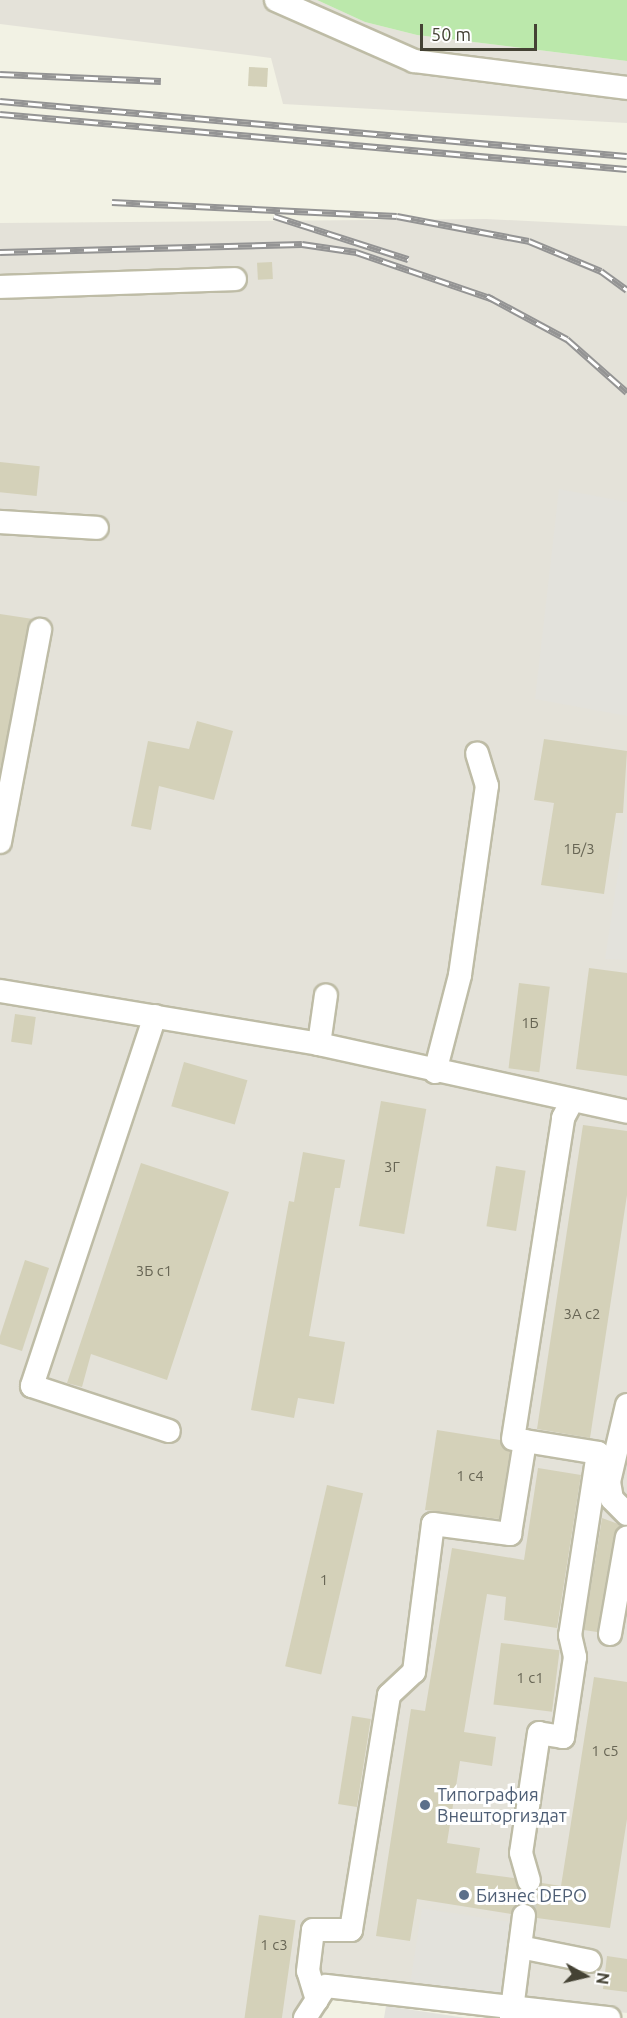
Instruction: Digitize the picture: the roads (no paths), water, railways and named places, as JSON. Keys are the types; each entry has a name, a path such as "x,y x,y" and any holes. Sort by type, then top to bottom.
{"street":[{"path":"276,0 414,61 627,88"},
{"path":"0,287 235,279"},
{"path":"0,522 97,528"},
{"path":"0,842 7,771 40,630"},
{"path":"435,1072 460,975 486,786 477,753"},
{"path":"0,991 319,1044 435,1072 627,1112"},
{"path":"319,1044 326,995"},
{"path":"155,1016 32,1386 169,1431"},
{"path":"513,1439 563,1118 573,1101"},
{"path":"627,1405 609,1482 612,1499 627,1514"},
{"path":"311,2009 308,1971 313,1930 351,1930 389,1695 414,1672 433,1524 510,1534 525,1441 598,1453 570,1635 575,1657 563,1737 539,1733 521,1853 529,1881"},
{"path":"610,1634 627,1538"},
{"path":"512,2011 524,1916"},
{"path":"520,1947 590,1961"},
{"path":"311,2009 326,1986 512,2011 609,2018"}],"tunnel":[{"path":"524,1916 529,1881"}],"railway":[{"path":"0,74 161,81"},
{"path":"0,101 627,156"},
{"path":"0,114 627,169"},
{"path":"112,202 397,216 529,241 601,271 627,290"},
{"path":"274,216 408,259"},
{"path":"0,252 302,244 356,252 493,299"},
{"path":"487,296 567,339 627,392"}],"place":[{"name":"Типография Внешторгиздат","path":"425,1805"},
{"name":"Бизнес DEPO","path":"464,1895"}]}
